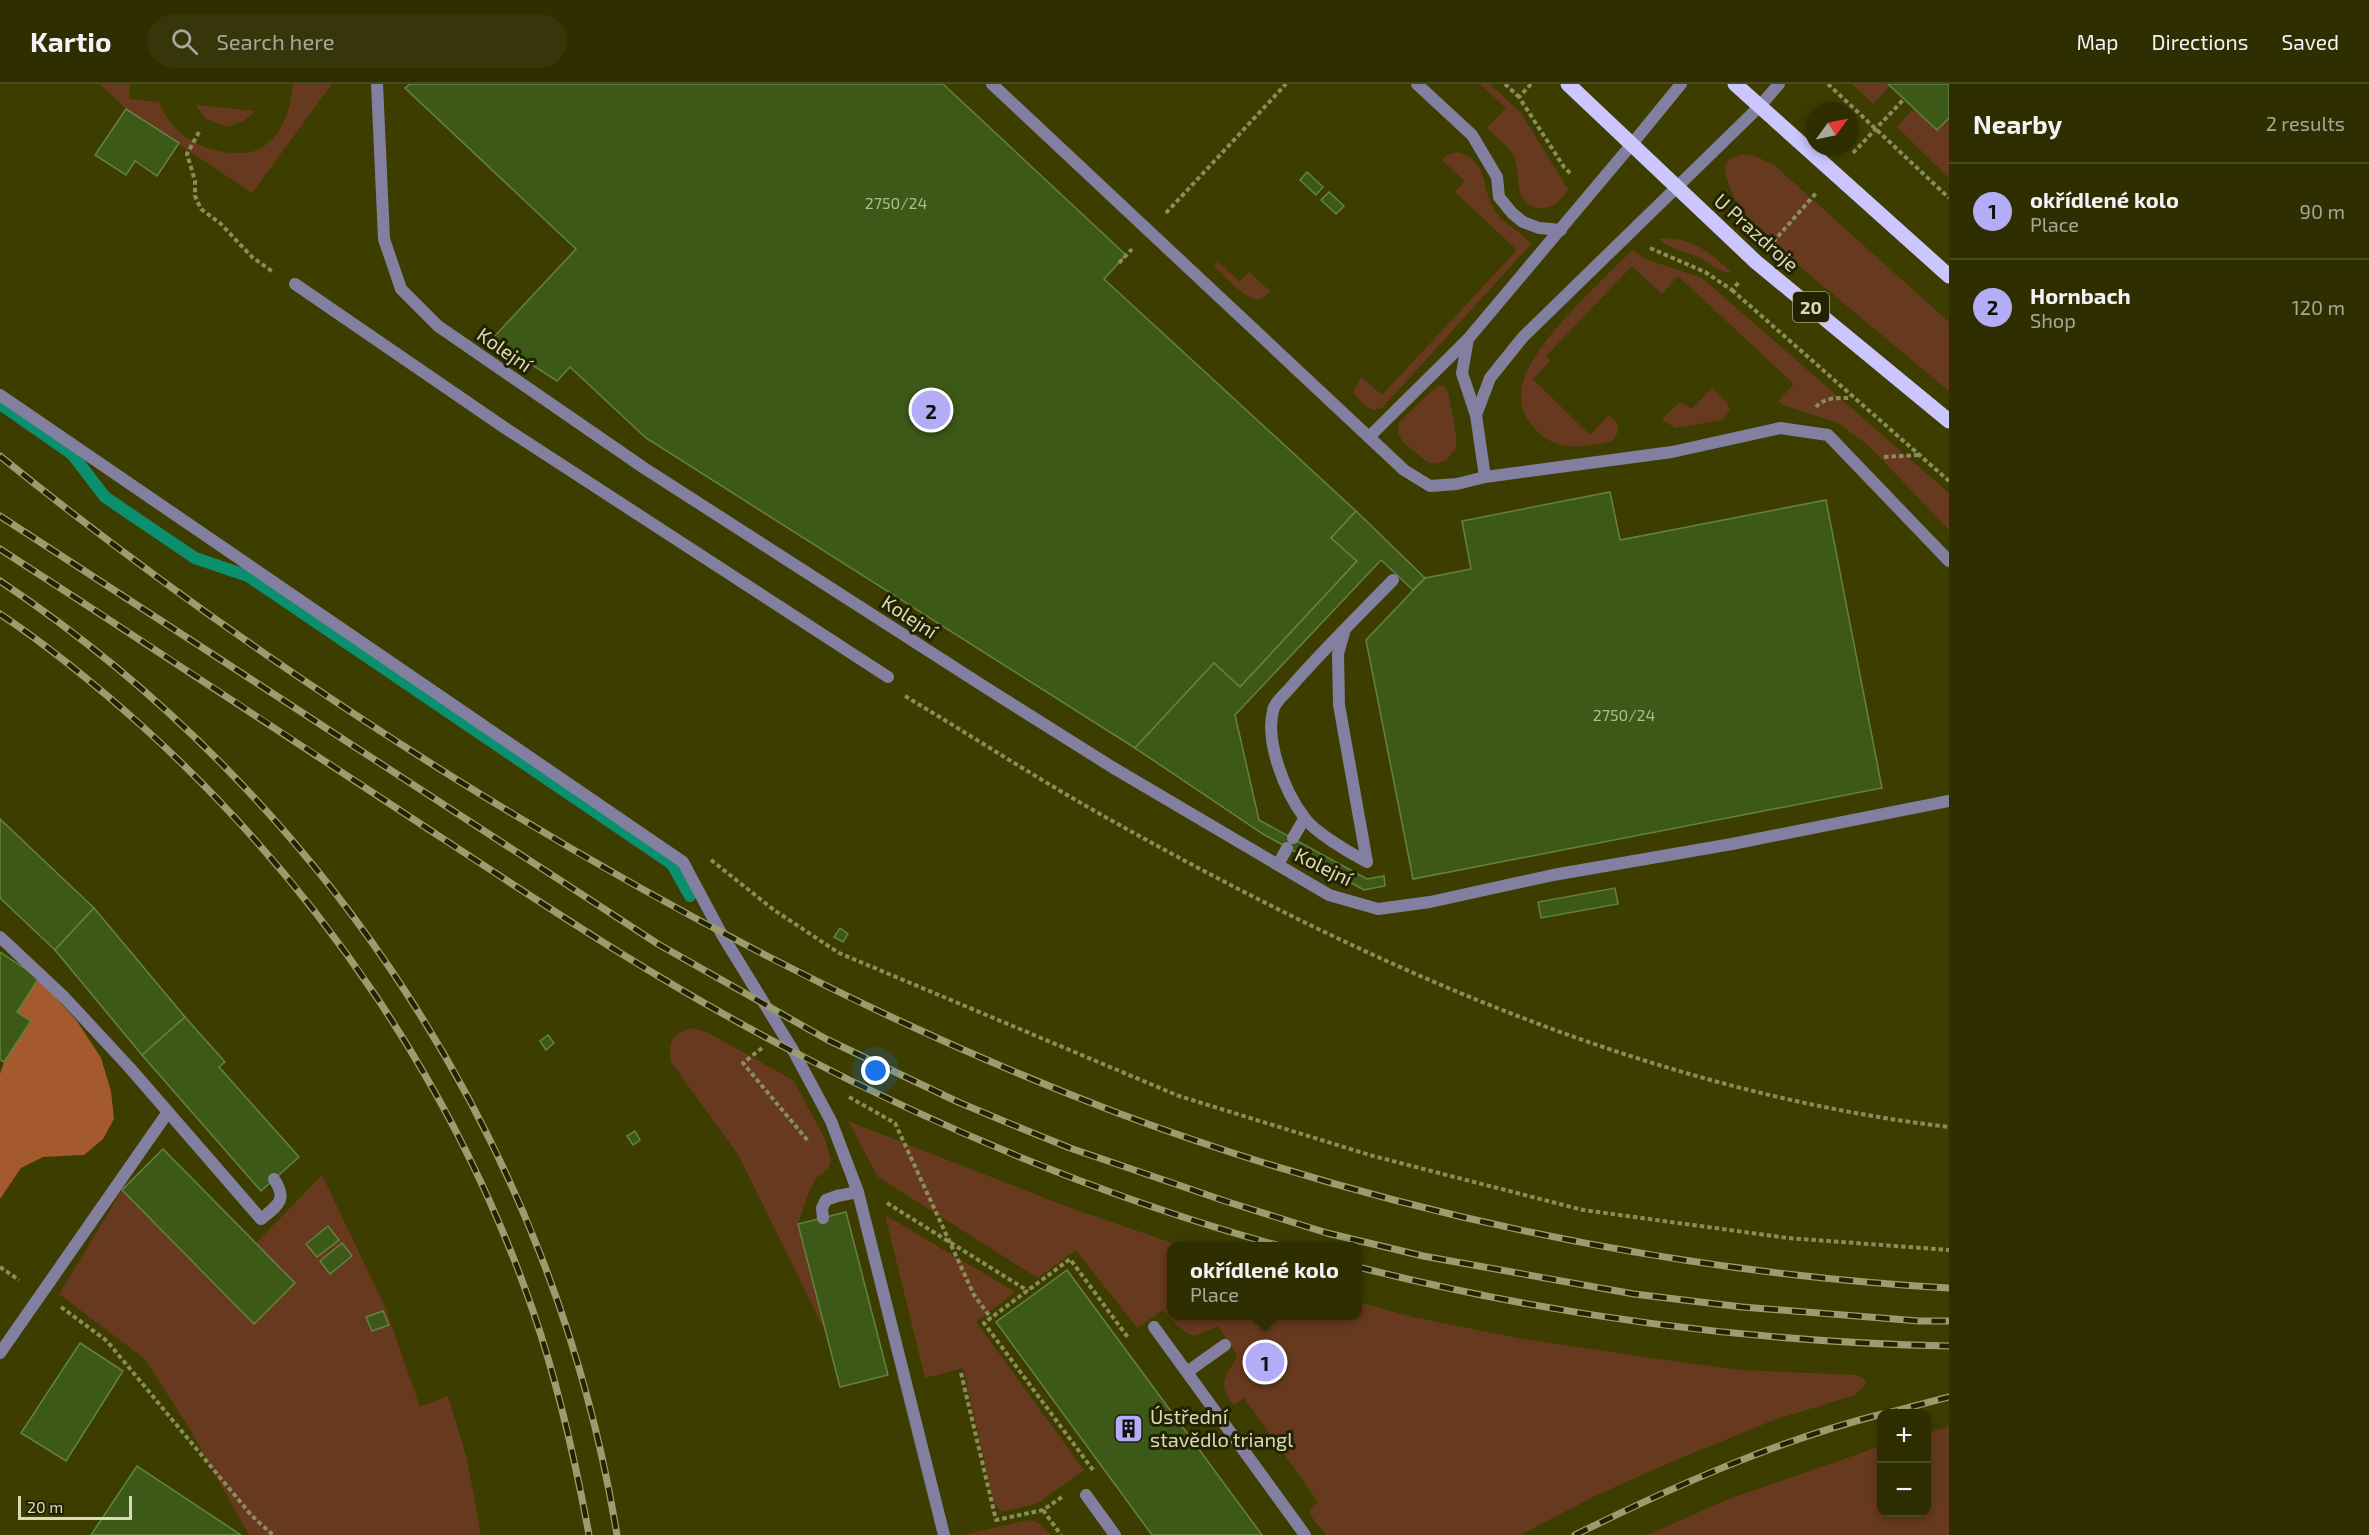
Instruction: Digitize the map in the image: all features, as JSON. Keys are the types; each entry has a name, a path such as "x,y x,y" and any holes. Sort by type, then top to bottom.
{"main road":[{"name":"U Prazdroje","path":"1568,84 1756,261 1949,421"},
{"path":"1735,84 1949,276"}],"street":[{"name":"Kolejní","path":"377,84 384,239 401,289 438,326 644,468 929,651 1112,767 1329,895 1378,909 1430,902 1553,875 1732,844 1949,801"},
{"path":"992,84 1404,470 1430,486 1672,453 1780,428 1828,435 1949,561"},
{"path":"1417,84 1472,135 1497,177 1499,197 1512,213 1523,222 1539,228 1561,230"},
{"path":"1369,437 1468,339 1681,84"},
{"path":"1476,415 1490,378 1522,337 1760,106 1779,84"},
{"path":"295,284 505,428 888,677"},
{"path":"1468,339 1462,372 1476,415 1485,477"},
{"path":"0,395 683,862 721,933 794,1052 831,1121 858,1192 944,1535"},
{"path":"1345,629 1338,654 1339,705 1367,862 1346,851 1304,819 1287,786 1271,744 1273,709 1311,663 1393,580"},
{"path":"1278,865 1304,819"},
{"path":"0,936 65,998 261,1219 279,1204 282,1196 281,1189 274,1179"},
{"path":"0,1353 168,1112"},
{"path":"823,1218 822,1208 826,1200 858,1192"},
{"path":"1154,1327 1305,1535"},
{"path":"1187,1372 1225,1345"},
{"path":"1086,1495 1115,1535"}],"path":[{"path":"1119,263 1286,84"},
{"path":"1505,84 1518,97"},
{"path":"1828,84 1949,198"},
{"path":"199,132 187,154 193,170 195,196 201,209 221,224 252,256 277,275 295,284"},
{"path":"1732,290 1949,481"},
{"path":"888,677 904,695 1114,822 1281,910 1373,955 1516,1017 1635,1058 1750,1092 1834,1110 1949,1127"},
{"path":"669,852 715,861 774,910 839,953 1179,1096 1350,1149 1582,1210 1788,1238 1949,1250"},
{"path":"858,1192 880,1199 1028,1291"},
{"path":"1095,1473 984,1323 1070,1259 1134,1345"},
{"path":"0,1267 107,1341 252,1516 273,1535"},
{"path":"961,1373 996,1520 1043,1510 1069,1492"},
{"path":"1043,1510 1061,1535"}],"shaded area":[{"path":"100,84 130,84 129,99 159,102 164,113 178,131 187,138 207,148 240,153 257,150 273,138 284,122 293,84 332,84 252,193 126,109"},
{"path":"1480,84 1490,84 1521,113 1568,189 1553,206 1539,208 1524,200 1520,193 1515,158 1511,151 1487,128 1506,108"},
{"path":"1852,84 1888,84 1890,86 1873,104"},
{"path":"196,105 255,111 245,120 227,127 206,119"},
{"path":"1914,108 1937,130 1949,118 1949,178 1897,127"},
{"path":"1458,152 1468,156 1480,169 1490,201 1498,215 1531,244 1382,408 1373,410 1364,405 1353,392 1361,377 1382,395 1517,250 1455,192 1465,181 1442,160"},
{"path":"1742,154 1755,156 1774,165 1949,322 1949,391 1756,228 1733,195 1724,166 1732,158"},
{"path":"1659,239 1680,240 1699,247 1731,272 1719,270 1700,258 1673,248"},
{"path":"1632,250 1648,260 1702,278 1949,493 1949,530 1868,445 1838,423 1783,405 1778,401 1794,384 1678,276 1662,294 1632,266 1546,356 1550,361 1533,379 1590,435 1609,415 1618,424 1618,432 1612,441 1581,446 1562,445 1544,437 1536,430 1525,415 1521,397 1524,380 1533,360 1564,319"},
{"path":"1218,262 1240,282 1249,272 1270,291 1260,299 1247,295 1234,286 1214,266"},
{"path":"1438,385 1444,386 1448,392 1457,440 1455,450 1445,461 1437,464 1427,462 1403,442 1398,433 1399,422"},
{"path":"1712,388 1728,404 1730,411 1722,420 1675,428 1662,419 1680,402 1692,409"},
{"path":"39,978 77,1021 101,1058 111,1091 114,1119 103,1139 84,1155 43,1157 21,1168 0,1199 0,1074 4,1062 31,1022 17,1012"},
{"path":"692,1028 707,1032 794,1081 825,1139 831,1160 828,1169 816,1178 798,1224 825,1331 739,1156 671,1062 672,1040 679,1033"},
{"path":"848,1121 1068,1207 1169,1242 1167,1242 1167,1314 1163,1310 1137,1328 1076,1250 1038,1278 878,1177"},
{"path":"322,1175 386,1309 420,1407 448,1396 467,1459 481,1535 249,1535 189,1428 145,1359 59,1294 122,1190 254,1324 295,1283 256,1243"},
{"path":"885,1215 1015,1292 976,1322 1084,1470 1038,1503 1003,1512 994,1502 963,1368 925,1378"},
{"path":"1362,1303 1413,1317 1523,1339 1739,1370 1858,1375 1865,1380 1866,1384 1855,1395 1774,1420 1683,1457 1599,1494 1520,1535 1326,1535 1311,1516 1310,1510 1318,1502 1244,1398 1234,1405 1228,1397 1224,1384 1225,1379 1237,1355 1218,1326 1195,1336 1172,1320 1362,1320","holes":["1269,1345 1282,1363 1262,1378 1249,1360"]},
{"path":"1949,1427 1949,1535 1647,1535 1729,1499 1877,1447 1877,1517 1931,1517 1931,1432"},
{"path":"1028,1520 1037,1522 1051,1535 963,1535"}],"building":[{"path":"410,84 943,84 1126,255 1104,279 1356,511 1331,538 1357,561 1240,687 1214,663 1135,748 646,438 570,367 557,381 492,339 576,249 405,88"},
{"path":"1888,84 1949,84 1949,118 1937,130"},
{"path":"126,109 179,143 157,176 135,161 126,175 95,155"},
{"path":"1307,172 1323,187 1316,195 1300,180"},
{"path":"1329,192 1344,206 1336,214 1321,200"},
{"path":"1610,492 1620,540 1826,500 1882,788 1413,879 1366,640 1425,578 1471,569 1462,521"},
{"path":"1356,511 1425,578 1413,590 1381,560 1235,715 1259,820 1367,879 1384,876 1385,886 1364,890 1263,834 1135,748 1214,663 1240,687 1357,561 1331,538"},
{"path":"0,819 94,908 55,950 0,898"},
{"path":"1615,888 1618,904 1541,918 1538,902"},
{"path":"94,908 185,1017 142,1055 55,950"},
{"path":"840,928 848,934 843,942 834,937"},
{"path":"0,952 39,978 17,1012 31,1021 4,1062 0,1060"},
{"path":"185,1017 225,1062 219,1067 299,1157 261,1191 142,1055"},
{"path":"548,1035 554,1043 546,1050 540,1041"},
{"path":"635,1131 640,1140 633,1145 627,1136"},
{"path":"163,1149 295,1283 254,1324 122,1190"},
{"path":"846,1212 888,1375 840,1387 798,1224"},
{"path":"328,1226 339,1240 317,1257 306,1244"},
{"path":"342,1243 352,1256 330,1274 320,1261"},
{"name":"Ústřední stavědlo triangl","path":"1067,1270 1262,1535 1152,1535 996,1322"},
{"path":"383,1311 389,1325 372,1331 366,1317"},
{"path":"80,1343 123,1371 66,1461 21,1433"},
{"path":"137,1466 241,1535 91,1535"}],"waterway":[{"path":"0,404 72,454 105,497 195,558 248,576 672,864 690,896"}],"railway":[{"path":"0,456 167,585 282,666 459,781 617,875 698,919 779,962 945,1042 1115,1112 1318,1179 1421,1207 1526,1231 1737,1268 1843,1280 1949,1288"},
{"path":"0,516 658,944 826,1039 958,1102 1023,1129 1070,1148 1228,1202 1327,1233 1423,1256 1634,1294 1742,1307 1919,1321 1949,1321"},
{"path":"0,549 554,911 649,971 746,1027 913,1110 1033,1162 1155,1208 1266,1242"},
{"path":"0,581 118,668 225,767 322,876 407,994 480,1120 540,1253 586,1392 617,1535"},
{"path":"0,614 55,653 108,696 206,787 266,853 322,921 374,994 422,1069 464,1147 501,1228 533,1311 558,1394 589,1535"},
{"path":"1362,1268 1504,1299 1651,1323 1800,1339 1949,1346"},
{"path":"1255,1369 1275,1354"},
{"path":"1903,1409 1949,1397"},
{"path":"1575,1535 1687,1483 1764,1451 1877,1415"}],"place":[{"name":"Hornbach","path":"931,410"},
{"name":"okřídlené kolo","path":"1265,1362"},
{"name":"Ústřední stavědlo triangl","path":"1129,1428"}]}
